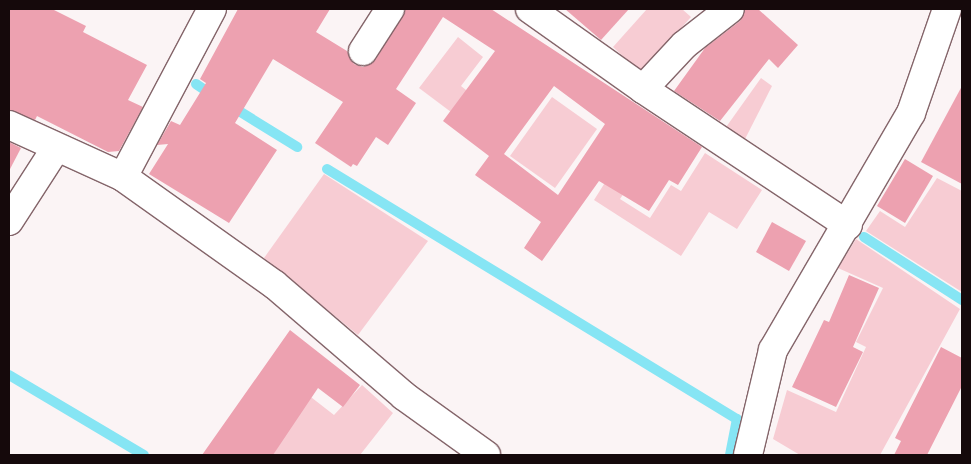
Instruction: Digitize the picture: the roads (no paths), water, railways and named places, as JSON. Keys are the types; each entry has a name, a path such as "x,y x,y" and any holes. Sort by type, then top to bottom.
{"street":[{"path":"123,177 212,9"},
{"path":"363,51 390,9"},
{"path":"530,9 643,90 848,225"},
{"path":"643,90 684,45 730,9"},
{"path":"748,455 773,350 809,283 848,225 912,112 947,9"},
{"path":"9,125 123,177 275,286 404,396 486,455"},
{"path":"9,221 56,148"}],"waterway":[{"path":"196,84 214,96"},
{"path":"231,106 297,147"},
{"path":"327,169 737,419 730,455"},
{"path":"864,237 962,300"},
{"path":"9,375 144,455"}]}
